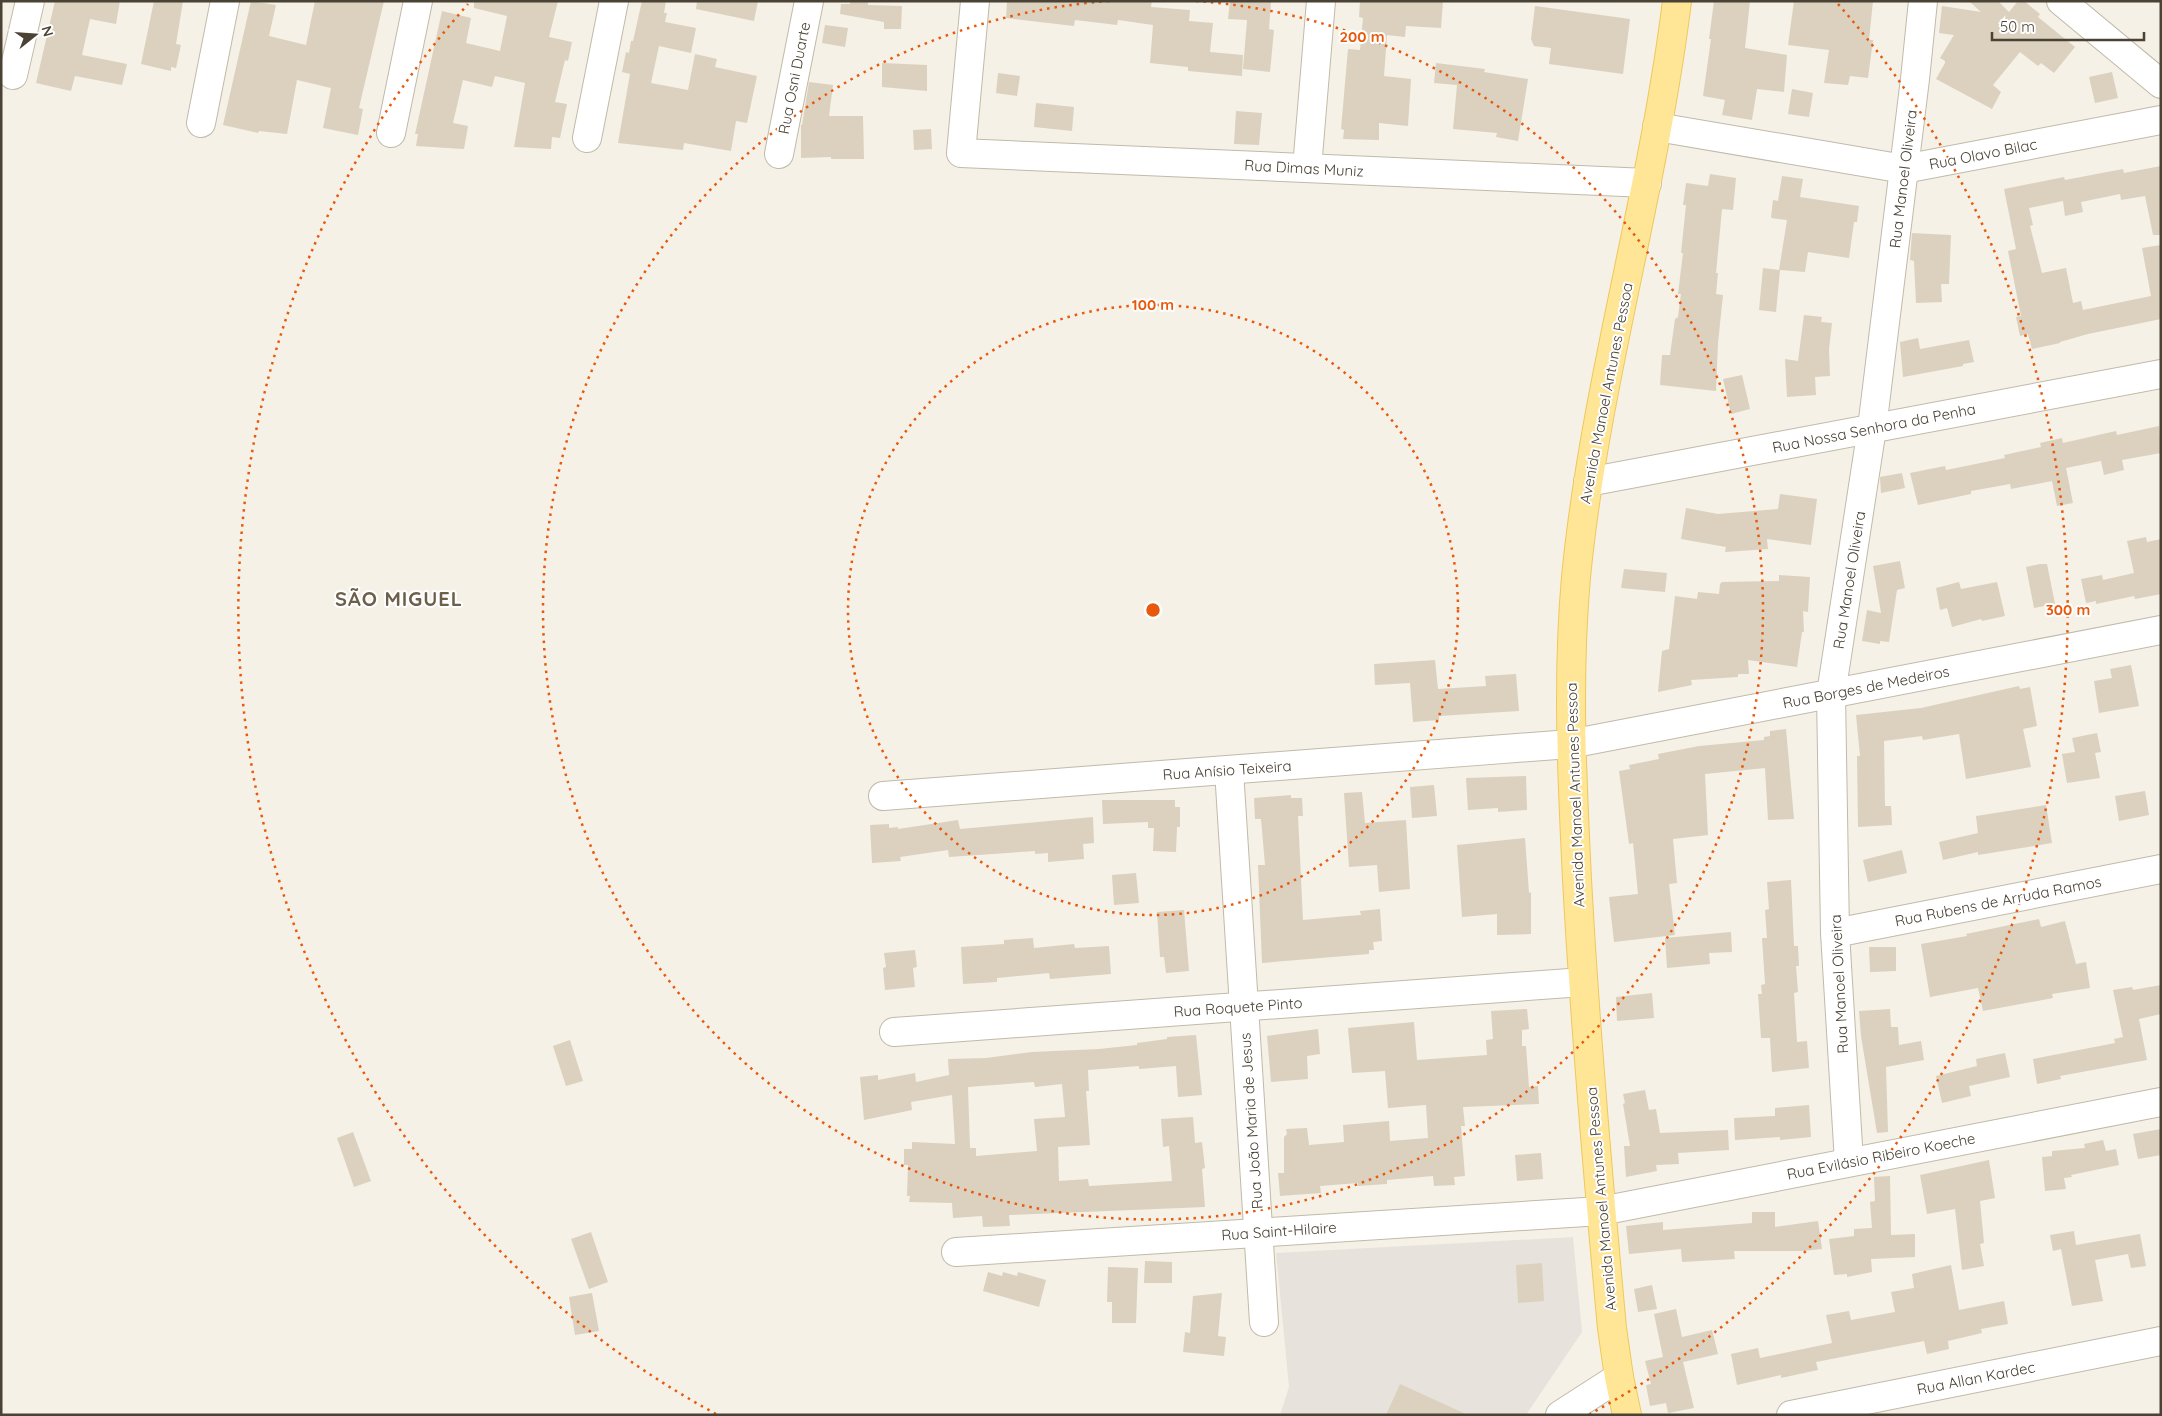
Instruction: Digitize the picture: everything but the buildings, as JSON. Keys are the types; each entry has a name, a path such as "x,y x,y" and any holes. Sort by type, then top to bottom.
{"main road":[{"name":"Avenida Manoel Antunes Pessoa","path":"1627,1415 1612,1328 1583,982 1570,744 1572,634 1576,579 1588,482 1657,128 1671,2"}],"street":[{"path":"13,75 30,1"},
{"path":"201,123 225,1"},
{"path":"391,133 418,1"},
{"path":"586,138 614,1"},
{"name":"Rua Osni Duarte","path":"779,154 809,1"},
{"name":"Rua Dimas Muniz","path":"975,1 960,153 1647,183"},
{"path":"1308,168 1321,1"},
{"name":"Rua Manoel Oliveira","path":"1849,1162 1835,933 1831,694 1872,428 1904,169 1922,1"},
{"path":"2061,1 2161,84"},
{"name":"Rua Olavo Bilac","path":"1657,128 1904,169 2161,120"},
{"name":"Rua Nossa Senhora da Penha","path":"1588,482 2161,374"},
{"name":"Rua Borges de Medeiros","path":"1570,744 2161,630"},
{"name":"Rua Anísio Teixeira","path":"883,796 1570,744"},
{"name":"Rua João Maria de Jesus","path":"1229,770 1264,1322"},
{"name":"Rua Rubens de Arruda Ramos","path":"1835,933 2161,869"},
{"name":"Rua Roquete Pinto","path":"894,1032 1583,982"},
{"name":"Rua Evilásio Ribeiro Koeche","path":"1601,1210 2161,1102"},
{"name":"Rua Saint-Hilaire","path":"956,1252 1601,1210"},
{"name":"Rua Allan Kardec","path":"1790,1415 2161,1341"},
{"path":"1560,1415 1619,1377"}],"shaded area":[{"path":"1573,1237 1582,1332 1526,1415 1280,1415 1289,1387 1276,1253"}],"district":[{"name":"SÃO MIGUEL","path":"399,598"}]}
